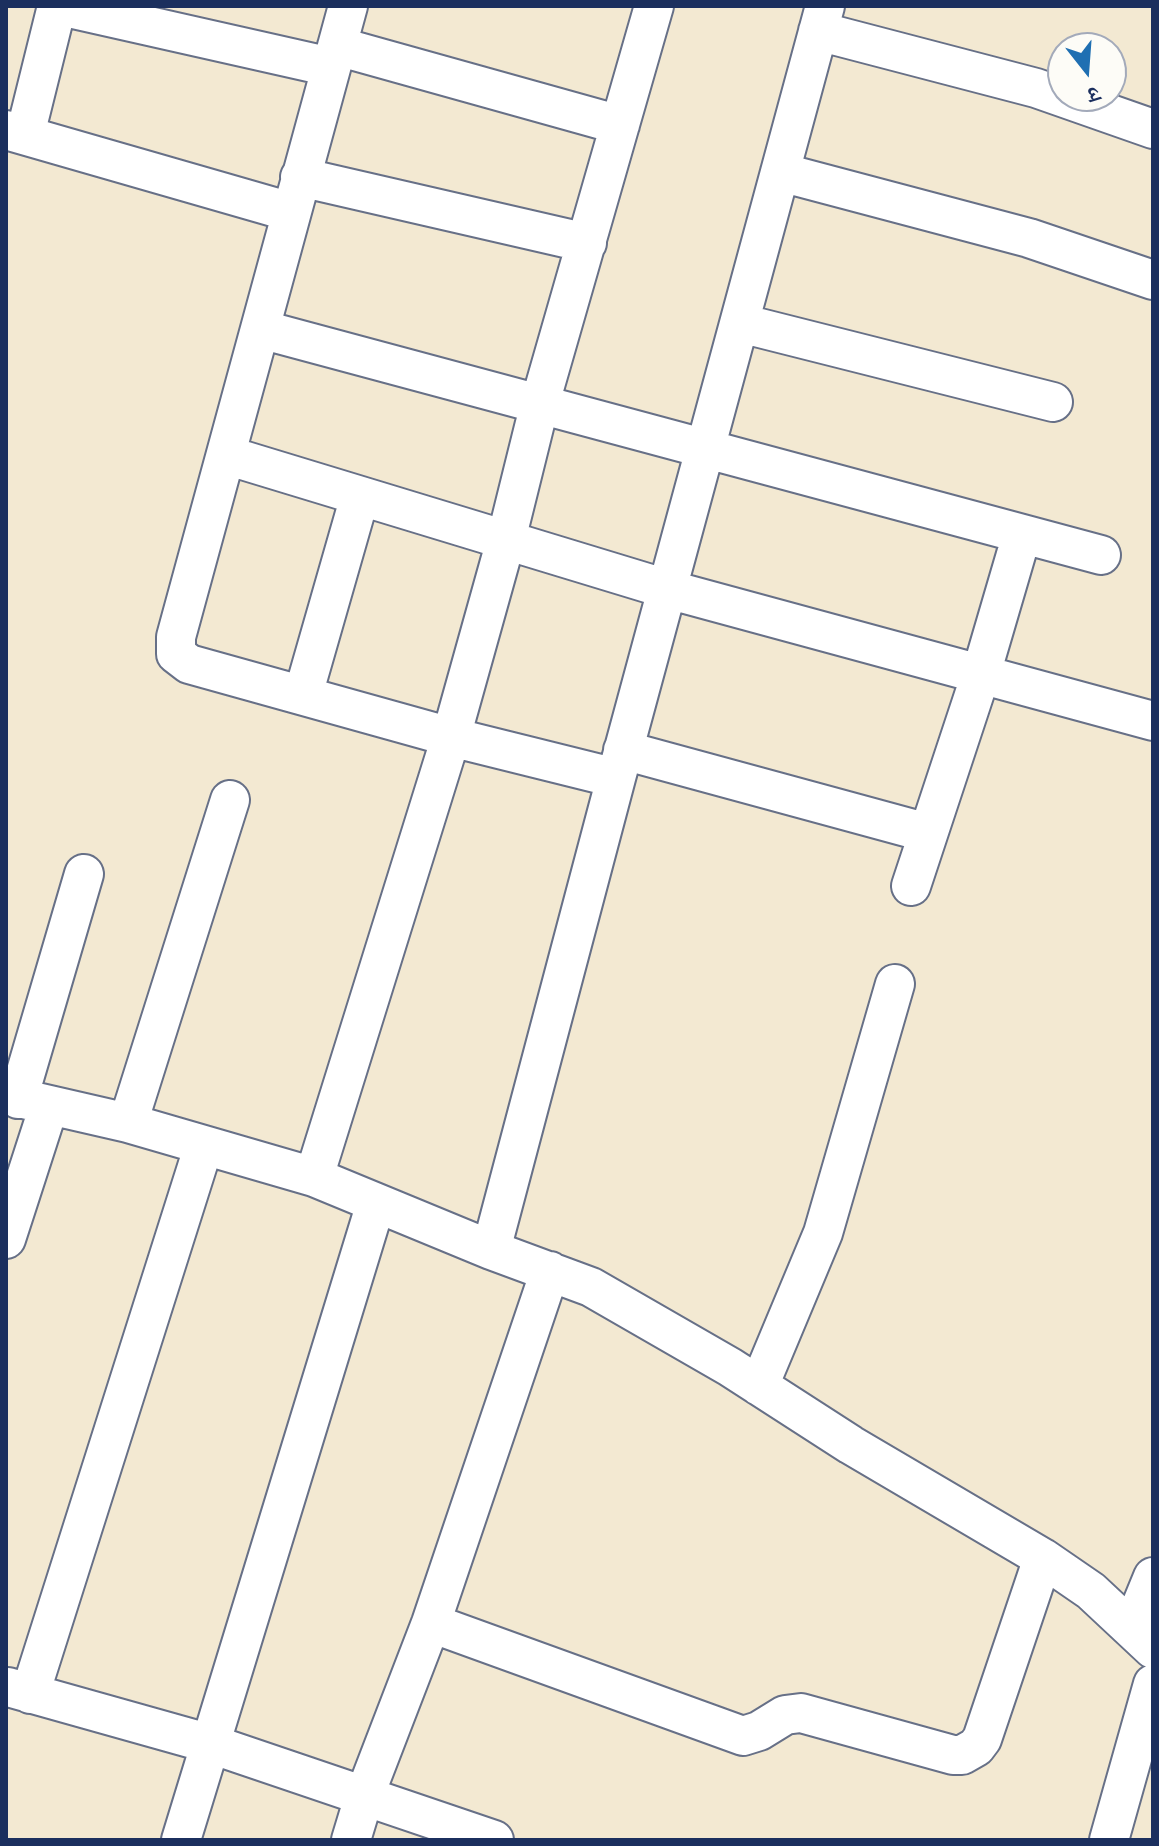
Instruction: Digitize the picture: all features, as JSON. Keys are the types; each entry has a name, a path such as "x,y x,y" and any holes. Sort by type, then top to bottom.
{"street":[{"path":"587,243 296,195 16,132 58,6 334,57 620,125"},
{"path":"348,6 176,637 175,650 179,658 189,664 451,737 619,764 928,833"},
{"path":"314,1177 451,737 506,540 540,403 654,6"},
{"path":"491,1250 619,764 822,19 1153,129"},
{"path":"780,172 1029,238 1153,280"},
{"path":"740,323 1053,402"},
{"path":"260,329 1101,555"},
{"path":"226,455 667,589 1153,721"},
{"path":"303,695 360,496"},
{"path":"911,886 981,674 1022,534"},
{"path":"128,1123 230,800"},
{"path":"6,1239 24,1100 84,874"},
{"path":"759,1386 823,1233 895,984"},
{"path":"24,1100 128,1123 314,1177 491,1250 591,1287 1043,1558 1091,1591 1143,1639"},
{"path":"204,1145 18,1690 211,1744 494,1840"},
{"path":"181,1840 376,1203"},
{"path":"351,1840 364,1797 431,1623 550,1271"},
{"path":"431,1623 743,1736 759,1731 785,1715 801,1713 962,1755 970,1752 982,1739 1043,1558"},
{"path":"1143,1639 1153,1577"},
{"path":"1109,1840 1143,1760 1153,1684"}]}
